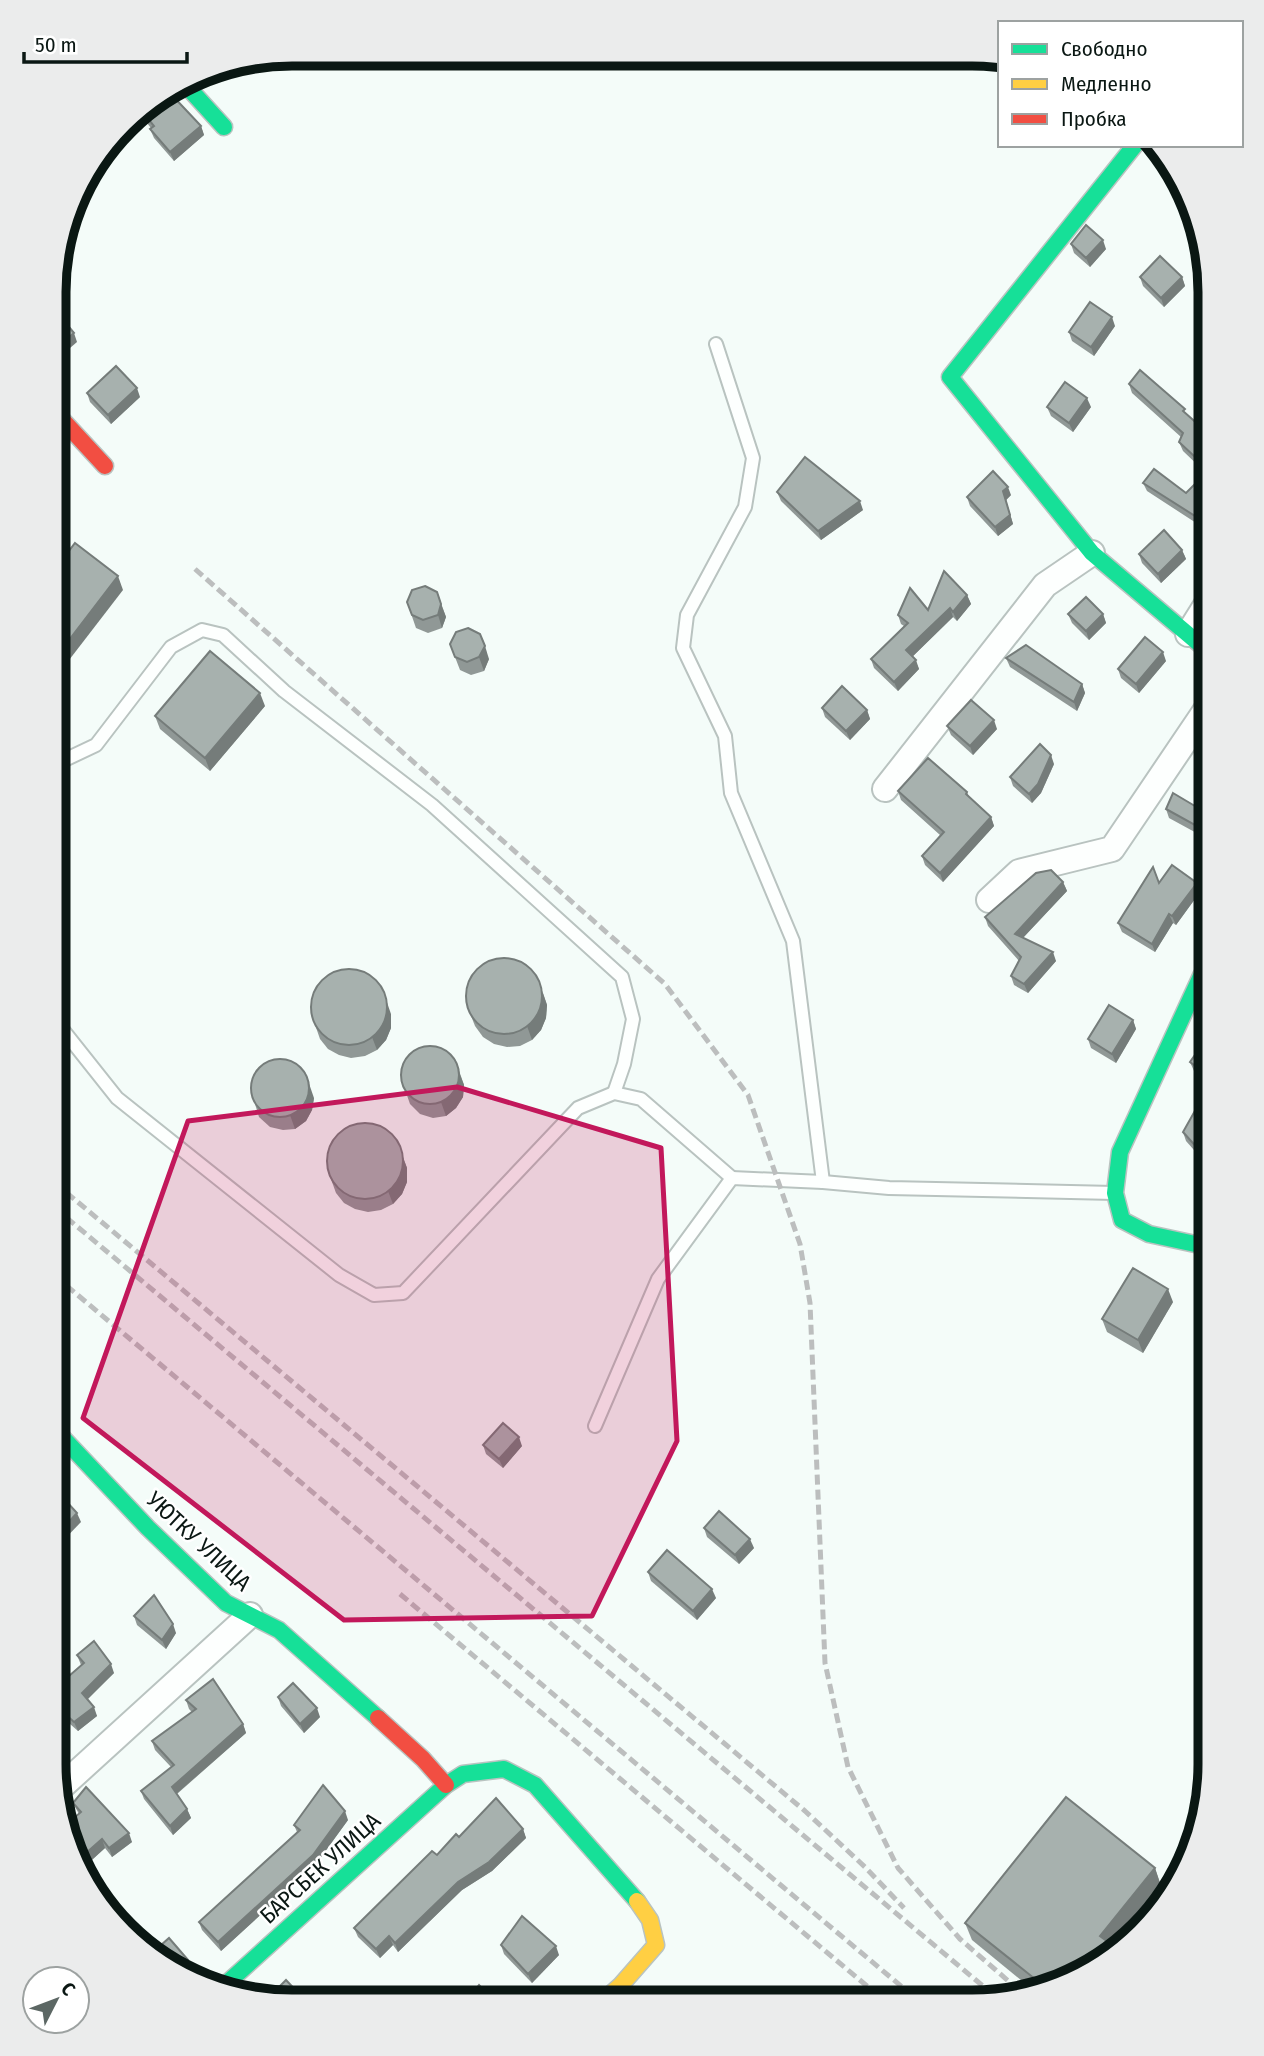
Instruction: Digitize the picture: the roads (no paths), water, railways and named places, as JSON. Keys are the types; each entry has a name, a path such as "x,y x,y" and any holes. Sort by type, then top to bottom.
{"street":[{"path":"191,91 223,127"},
{"path":"1133,147 950,377 1092,553 1198,642"},
{"path":"66,424 106,466"},
{"path":"885,789 1045,585 1092,553"},
{"path":"1188,634 1198,618"},
{"path":"989,900 1019,873 1112,849 1198,722"},
{"path":"1197,1244 1149,1234 1122,1220 1115,1193 1121,1152 1198,987"},
{"name":"УЮТКУ УЛИЦА","path":"66,1447 226,1603 279,1630 423,1759 446,1785"},
{"path":"67,1782 250,1615"},
{"path":"446,1785 463,1774 505,1769 535,1786 629,1891 650,1920 656,1945 615,1990"},
{"name":"БАРСБЕК УЛИЦА","path":"230,1981 446,1785"}],"lane":[{"path":"716,344 753,458 745,507 687,615 683,648 725,736 731,793 793,941 823,1182"},
{"path":"66,759 96,745 171,646 202,631 223,635 284,691 432,805 622,977 633,1019 624,1064 614,1093"},
{"path":"66,1034 117,1098 339,1275 374,1295 403,1293 578,1108 614,1093 641,1098 732,1178 890,1188 1115,1193"},
{"path":"595,1426 658,1279 732,1178"}],"railway":[{"path":"195,569 665,984 748,1095 800,1244 810,1303 825,1663 848,1767 898,1868 960,1939 1013,1985"},
{"path":"66,1192 805,1811 904,1908"},
{"path":"66,1217 986,1989"},
{"path":"66,1285 906,1990"},
{"path":"400,1594 872,1990"}]}
